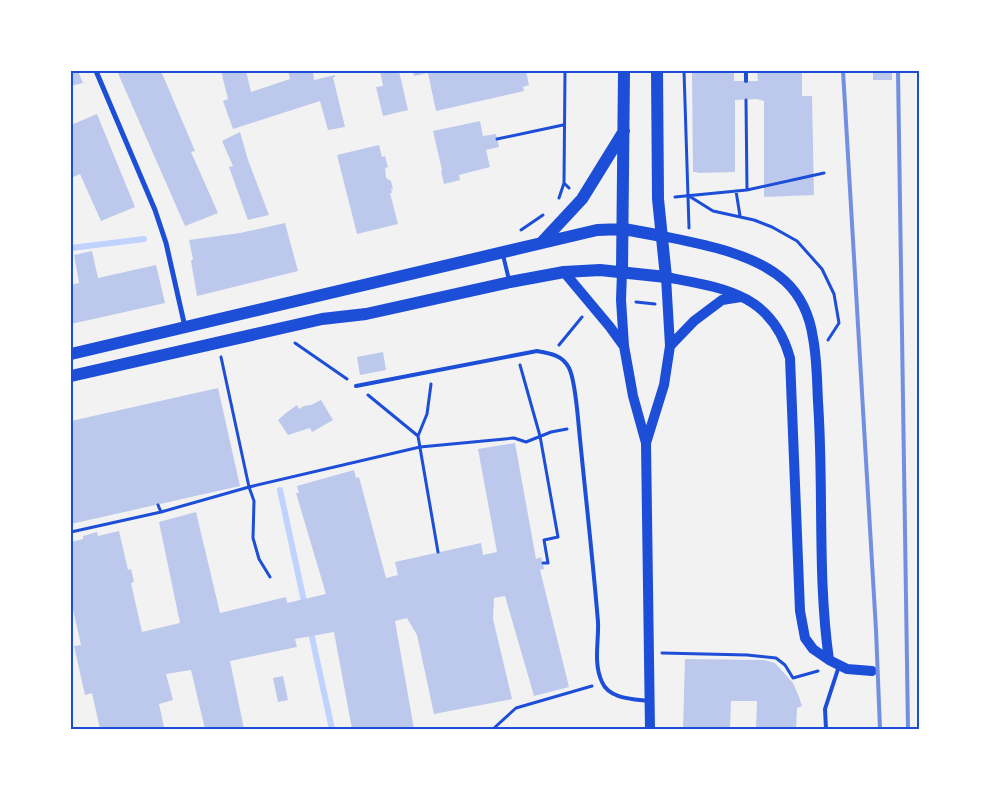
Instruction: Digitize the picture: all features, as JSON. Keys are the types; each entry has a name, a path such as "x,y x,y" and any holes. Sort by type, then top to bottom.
{"main road":[{"path":"624,71 624,228 621,300 624,346 633,396 646,443 650,729"},
{"path":"646,443 664,385 670,346 669,306 658,199 657,71"},
{"path":"542,242 582,199 624,131"},
{"path":"71,354 597,230 624,228 719,249 759,263 778,275 792,288 802,302 813,336 821,448 823,602 829,660"},
{"path":"71,376 322,319 366,314 564,272 600,270 666,277 693,282 743,296 764,311 780,330 790,358 802,625 805,638 813,649 839,666 872,671"},
{"path":"564,272 624,346"},
{"path":"670,346 694,321 722,300 743,296"}],"street":[{"path":"96,71 155,210 166,243 185,328"}],"lane":[{"path":"746,71 746,81"},
{"path":"502,252 510,282"},
{"path":"356,386 537,351 562,358 569,367 573,382 598,624 597,666 602,684 615,695 649,701"},
{"path":"826,729 825,709 839,666"}],"path":[{"path":"554,204 560,197 564,183 563,124 565,71"},
{"path":"684,71 688,196 746,190 824,173"},
{"path":"746,100 746,190"},
{"path":"497,139 563,124"},
{"path":"564,183 582,199"},
{"path":"736,191 740,216"},
{"path":"520,230 548,211"},
{"path":"621,300 669,306"},
{"path":"553,354 592,306"},
{"path":"276,330 356,386 418,436"},
{"path":"218,342 249,487 254,502 252,538 260,559 270,577"},
{"path":"517,354 540,436 558,537 544,540 548,563 543,563"},
{"path":"432,371 428,414 418,436 438,552"},
{"path":"71,532 162,512 249,487 420,447 514,438 526,442 540,436 578,427"},
{"path":"158,505 162,512"},
{"path":"649,652 747,655 776,658 785,666 793,678"},
{"path":"493,729 516,708 602,684"}],"building":[{"path":"71,71 78,71 83,83 71,86"},
{"path":"117,71 161,71 195,151 191,152 218,213 185,226"},
{"path":"221,71 246,71 251,92 290,79 288,71 313,71 314,80 335,75 333,77 345,127 328,130 320,101 233,129 223,101 228,99"},
{"path":"380,71 399,71 408,110 383,116 376,87 383,86"},
{"path":"413,71 526,71 529,85 523,87 524,91 436,111 428,73 414,76"},
{"path":"692,71 734,71 734,81 758,81 757,71 802,71 802,96 812,96 814,195 764,197 764,101 757,99 735,100 735,172 693,172"},
{"path":"873,71 892,71 892,80 873,80"},
{"path":"97,114 135,207 101,221 80,174 71,178 71,125"},
{"path":"480,121 483,136 496,134 499,147 486,150 490,167 459,175 460,180 444,184 433,131"},
{"path":"240,132 248,160 269,215 248,220 229,167 233,166 222,141"},
{"path":"379,145 382,157 385,156 388,167 385,168 386,178 391,181 393,189 391,189 392,193 390,193 398,224 357,234 337,155"},
{"path":"285,223 298,271 197,296 189,240 240,233"},
{"path":"92,251 98,278 156,265 165,303 71,324 71,285 79,283 74,255"},
{"path":"383,352 386,370 360,375 357,357"},
{"path":"218,388 240,486 71,524 71,421"},
{"path":"321,400 333,420 312,432 310,428 288,435 278,420 297,405 299,409"},
{"path":"515,443 536,559 541,557 544,569 540,570 569,687 534,696 505,596 494,598 493,619 512,699 434,714 417,635 407,618 395,621 414,729 352,729 334,632 295,639 297,647 230,661 244,729 205,729 191,670 166,674 173,700 159,704 164,727 168,727 168,729 100,729 92,693 85,695 74,646 81,645 71,601 71,542 83,539 83,536 97,532 98,536 119,531 128,570 131,569 134,582 131,583 142,632 180,623 159,522 196,512 220,613 286,597 287,603 326,594 296,493 299,493 297,486 354,470 356,478 359,477 386,578 398,575 395,562 481,543 483,555 497,552 478,449"},
{"path":"685,659 764,660 775,663 793,683 802,706 797,708 796,729 756,729 757,701 731,701 730,729 683,729"},
{"path":"283,676 288,700 278,702 273,678"}],"waterway":[{"path":"71,248 144,239"},
{"path":"280,490 305,606"},
{"path":"310,628 332,729"}],"railway":[{"path":"843,71 876,630 880,729"},
{"path":"898,71 908,729"}]}
